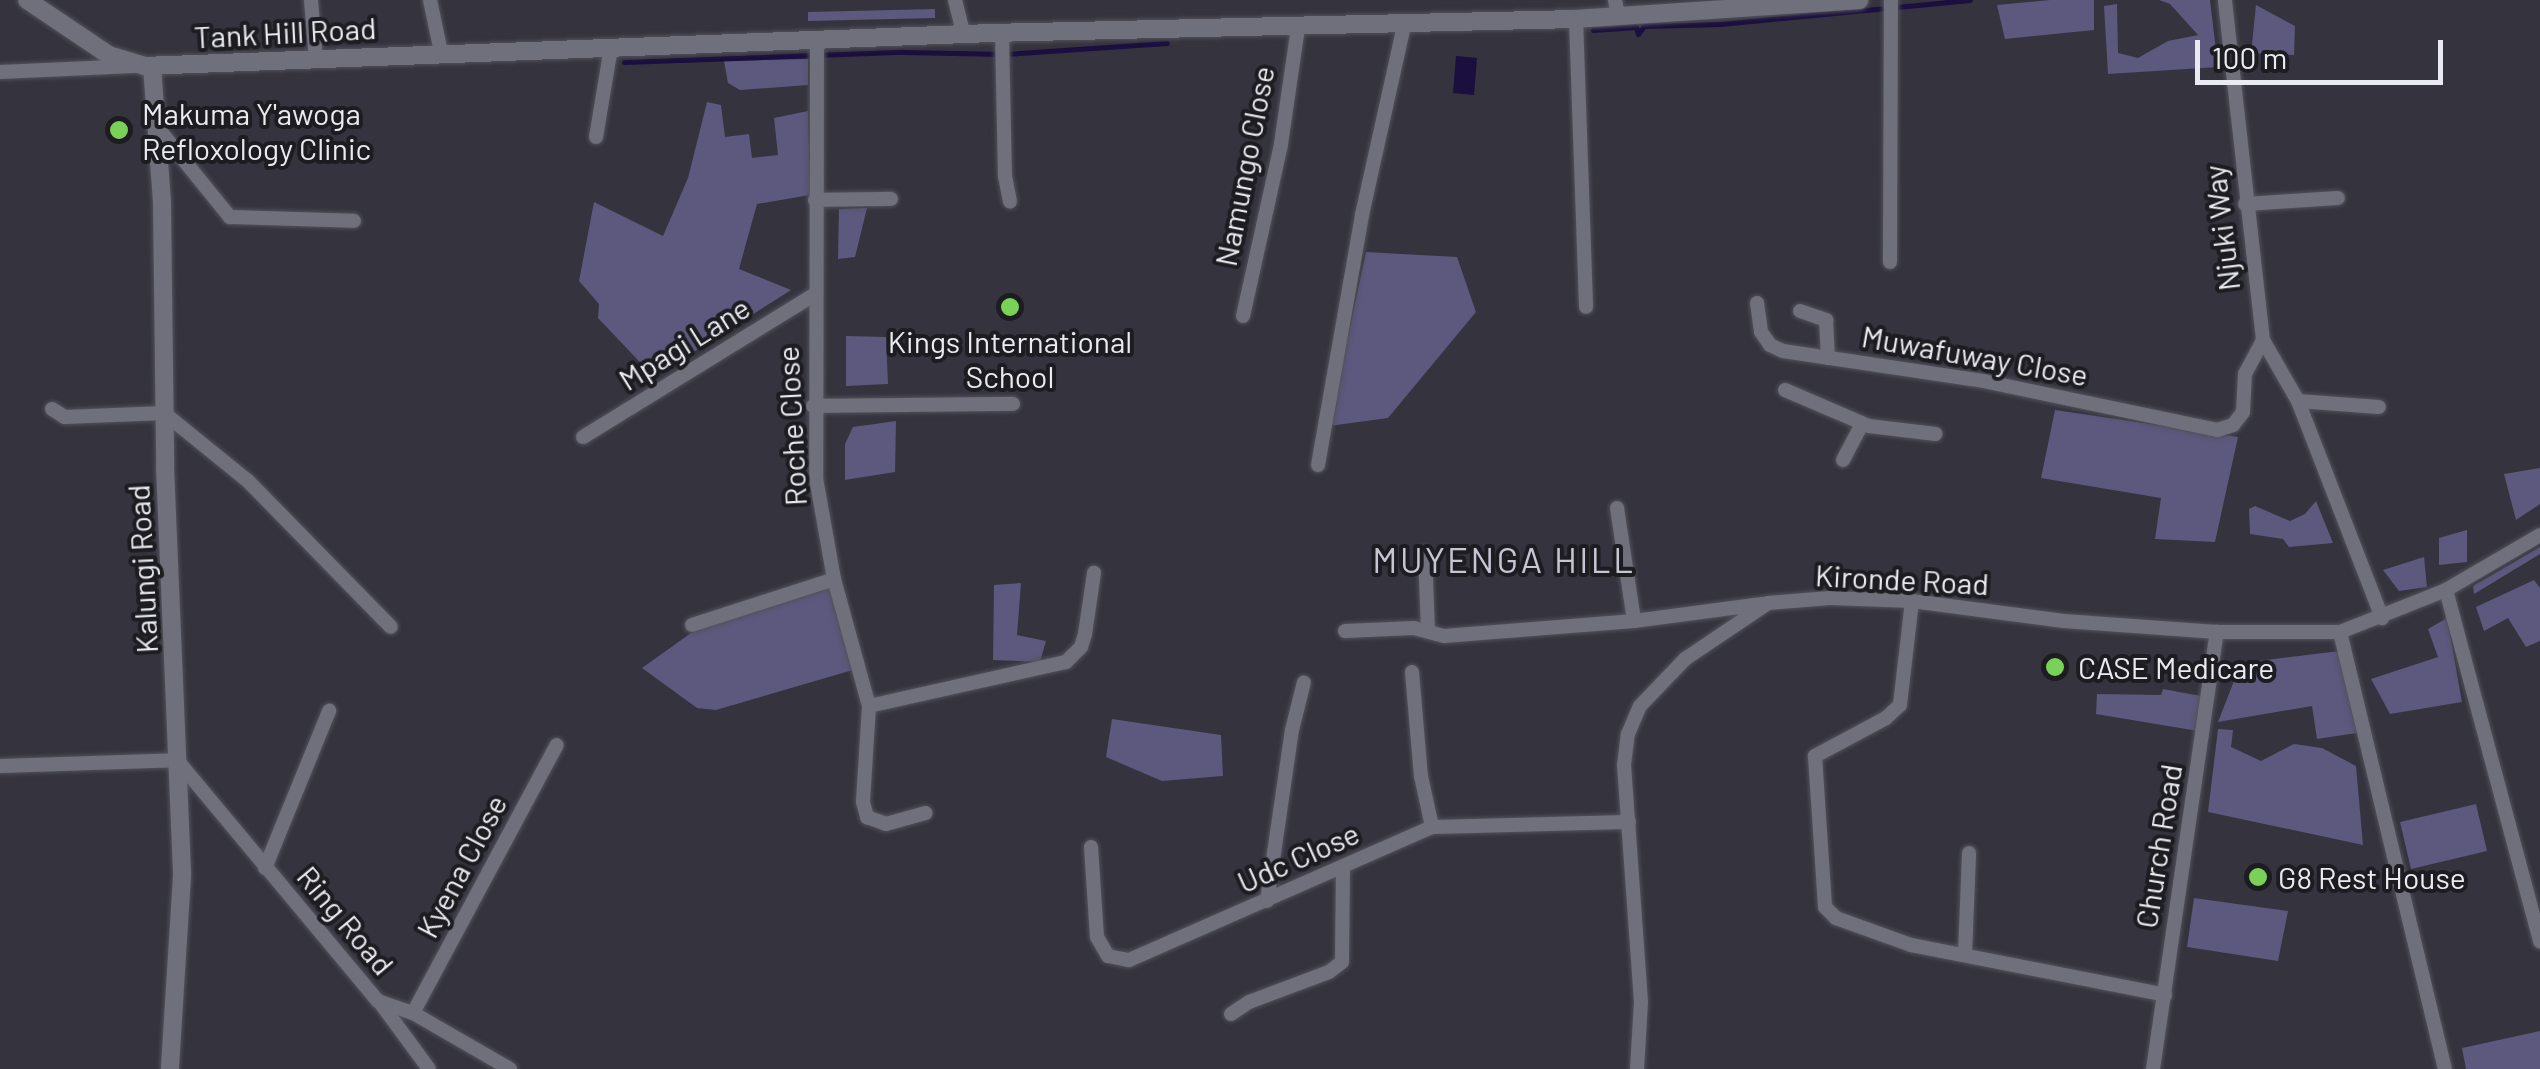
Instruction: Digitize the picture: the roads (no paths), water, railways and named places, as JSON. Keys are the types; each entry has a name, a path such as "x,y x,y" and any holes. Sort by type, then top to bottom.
{"street":[{"path":"28,0 87,42 144,66"},
{"path":"311,0 316,59"},
{"path":"955,0 964,35"},
{"name":"Tank Hill Road","path":"144,66 441,52 1576,19 1616,8 1859,0"},
{"path":"1890,262 1891,0"},
{"name":"Njuki Way","path":"2226,0 2244,204 2263,340"},
{"path":"432,6 441,52"},
{"path":"1576,19 1586,307"},
{"path":"1318,465 1362,215 1404,25"},
{"name":"Namungo Close","path":"1243,316 1281,144 1298,27"},
{"path":"1002,34 1004,176 1010,202"},
{"name":"Roche Close","path":"817,41 813,406 816,478 834,579 869,706 863,802 866,817 877,823 926,813"},
{"path":"596,136 611,47"},
{"path":"0,72 144,66"},
{"name":"Kalungi Road","path":"144,66 157,128 182,876 170,1069"},
{"path":"157,128 230,218 354,221"},
{"path":"2244,204 2338,198"},
{"path":"815,200 891,199"},
{"name":"Mpagi Lane","path":"583,438 814,295"},
{"name":"Muwafuway Close","path":"1757,303 1761,332 1770,346 1983,382 2217,430 2233,425 2243,412 2245,374 2263,340"},
{"path":"1800,310 1826,320 1828,358"},
{"path":"2263,340 2298,401 2382,618"},
{"path":"1786,390 1862,424 1936,434"},
{"path":"2298,401 2379,407"},
{"path":"813,406 1013,404"},
{"path":"52,410 65,417 164,413 248,481 391,627"},
{"path":"1843,460 1862,424"},
{"path":"1617,508 1634,621"},
{"name":"Kironde Road","path":"1637,1069 1641,1002 1624,765 1628,734 1640,706 1685,660 1768,603 1830,598 1912,601 2064,621 2217,632 2340,632 2446,590 2540,536"},
{"path":"1425,552 1428,632"},
{"path":"869,706 1066,662 1081,647 1094,573"},
{"path":"692,626 834,579"},
{"path":"2446,590 2540,942"},
{"path":"1912,601 1900,705 1886,718 1814,756 1823,900 1836,918 1910,944 2165,994"},
{"path":"1345,631 1414,628 1444,636 1634,621 1768,603"},
{"name":"Church Road","path":"2153,1069 2217,632"},
{"path":"2340,632 2446,1069"},
{"path":"1412,672 1421,776 1432,828"},
{"path":"1267,901 1292,730 1304,682"},
{"path":"265,868 329,711"},
{"name":"Kyena Close","path":"413,1013 557,745"},
{"path":"0,766 177,760"},
{"name":"Ring Road","path":"177,760 378,1001 413,1013 510,1069"},
{"name":"Udc Close","path":"1092,848 1097,937 1108,956 1117,960 1148,955 1432,828 1628,822"},
{"path":"1965,954 1969,853"},
{"path":"1231,1014 1249,1002 1329,972 1342,962 1343,868"},
{"path":"378,1001 428,1069"}],"waterway":[{"path":"1593,30 1636,27 1638,34 1644,26 1720,24 1970,0"},
{"path":"624,62 903,52 1006,54 1167,43"}],"place":[{"name":"Makuma Y'awoga Refloxology Clinic","path":"119,130"},
{"name":"Kings International School","path":"1010,307"},
{"name":"CASE Medicare","path":"2055,667"},
{"name":"G8 Rest House","path":"2258,877"}],"district":[{"name":"MUYENGA HILL","path":"1504,559"}]}
